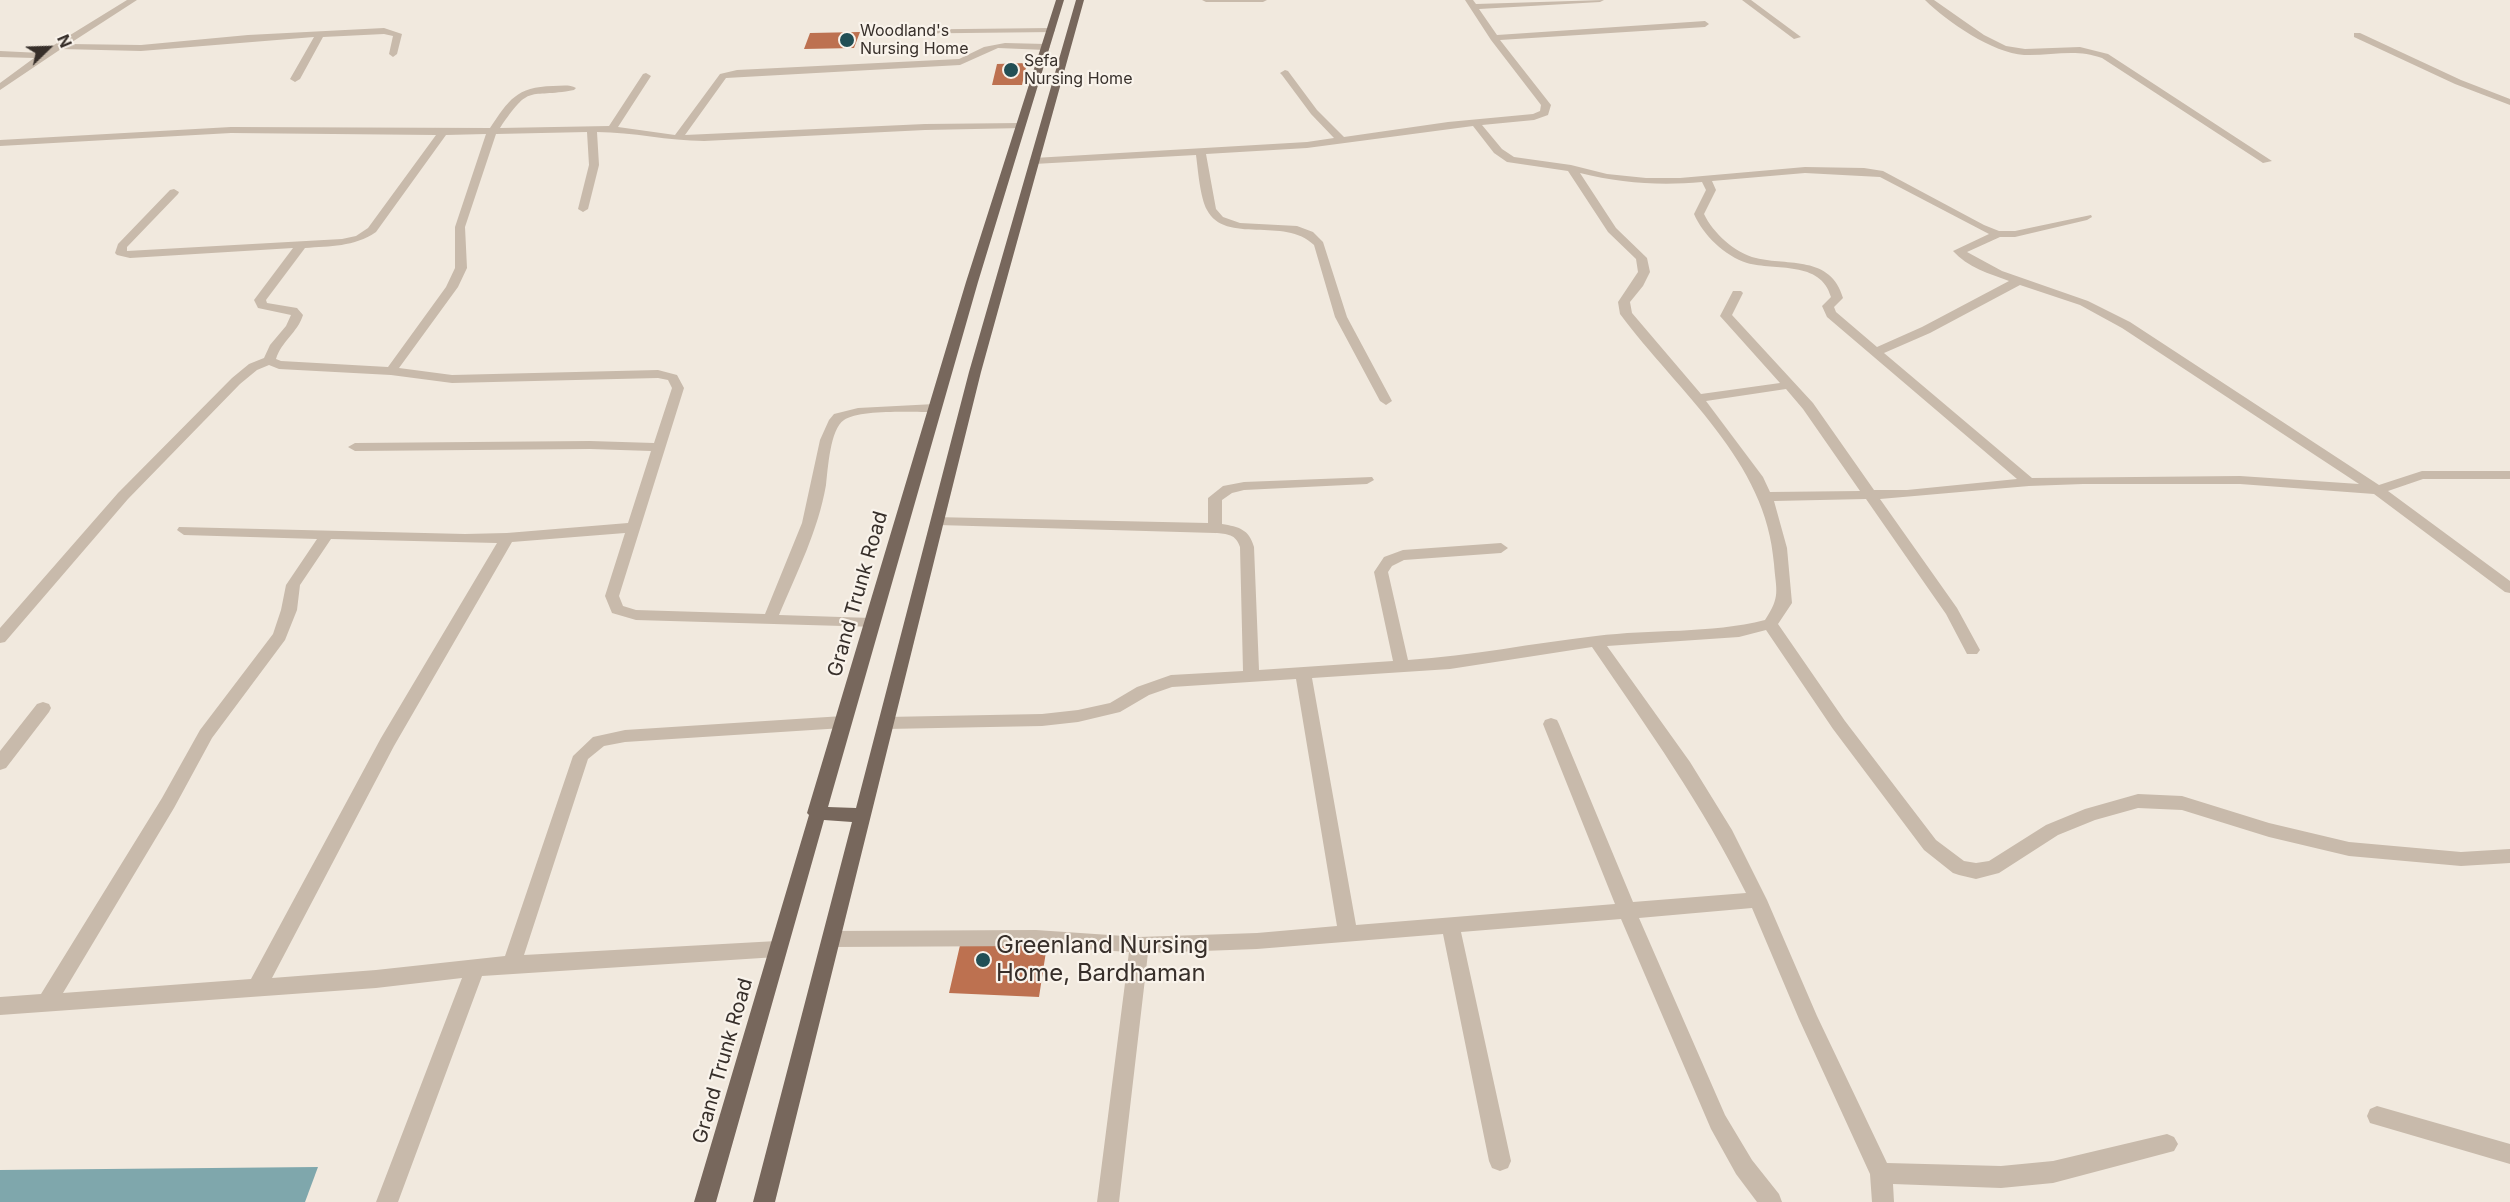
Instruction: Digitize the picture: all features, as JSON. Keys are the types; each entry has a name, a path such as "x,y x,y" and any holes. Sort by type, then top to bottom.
{"main road":[{"name":"Grand Trunk Road","path":"705,1202 935,408 1060,0"},
{"path":"764,1202 975,372 1080,0"},
{"path":"816,813 863,814"}],"street":[{"path":"0,87 43,56 133,0"},
{"path":"1206,0 1263,0"},
{"path":"1472,4 1600,0"},
{"path":"1746,0 1797,37"},
{"path":"1929,0 2004,48 2021,51 2082,48 2105,56 2267,161"},
{"path":"1034,161 1342,141 1475,122 1534,117 1545,113 1546,105 1494,38 1472,4"},
{"path":"1494,38 1705,24"},
{"path":"61,46 141,48 320,34 393,31 398,34 393,54"},
{"path":"295,79 320,34"},
{"path":"2357,35 2458,82 2510,102"},
{"path":"678,138 723,76 738,73 960,62 972,59 989,48 1004,45 1046,47"},
{"path":"0,54 43,56"},
{"path":"1285,73 1314,112 1342,141"},
{"path":"612,129 646,76"},
{"path":"391,371 452,287 461,268 460,228 492,132 513,100 524,93 539,89 571,88"},
{"path":"1475,122 1498,151 1511,160 1571,168 1607,177 1646,181 1805,170 1864,171 1883,174 1980,227 1998,234"},
{"path":"0,143 192,131 492,132 612,129 678,138 925,127 1020,126"},
{"path":"583,209 594,165 592,129"},
{"path":"174,192 122,246 121,253 140,254 342,242 360,237 372,230 443,132"},
{"path":"1200,151 1211,209 1219,219 1239,226 1293,228 1309,234 1319,244 1341,317 1386,401"},
{"path":"886,723 1042,720 1078,716 1114,708 1143,691 1171,681 1450,663 1596,641 1739,632 1770,624 1784,603 1780,548 1765,496 1758,480 1698,398 1626,314 1624,302 1637,286 1644,272 1641,258 1612,231 1571,168"},
{"path":"1705,178 1711,190 1699,214 1702,224 1747,260 1765,264 1802,264 1819,273 1835,289 1837,298 1828,306 1831,314 2030,482"},
{"path":"2087,217 2015,234 1998,234 1962,247 1959,251 1963,256 1980,265 2083,303 2126,325 2378,490 2510,588"},
{"path":"269,360 271,351 294,324 297,315 293,310 262,306 260,300 301,244"},
{"path":"1876,352 1936,325 2020,280"},
{"path":"1737,294 1726,316 1789,385 1829,434 1952,612 1972,650"},
{"path":"269,360 279,365 391,371 452,379 658,374 673,378 678,388 612,596 617,609 636,615 872,623"},
{"path":"0,638 123,496 236,381 253,367 269,360"},
{"path":"1698,398 1789,385"},
{"path":"770,619 815,506 830,425 841,416 858,411 935,408"},
{"path":"355,447 590,445 659,447"},
{"path":"1765,496 1870,496 2030,482 2083,480 2240,480 2378,490 2422,475 2510,475"},
{"path":"1215,528 1215,498 1228,489 1244,486 1367,480"},
{"path":"938,520 1215,528 1236,531 1244,537 1248,547 1251,675"},
{"path":"184,530 326,536 507,538 635,527"},
{"path":"46,1004 168,803 206,735 280,636 290,610 293,585 326,536"},
{"path":"257,987 387,743 507,538"},
{"path":"1402,666 1381,572 1383,566 1394,557 1403,555 1501,548"},
{"path":"1770,624 1839,725 1930,845 1959,868 1976,871 1993,868 2052,830 2091,814 2138,801 2182,803 2269,830 2349,849 2461,859 2510,856"},
{"path":"1596,641 1690,776 1726,835 1758,900 1809,1019 1881,1173 1883,1202"},
{"path":"1303,671 1348,934"},
{"path":"0,763 43,708"},
{"path":"512,964 581,756 599,741 625,736 723,728 843,722"},
{"path":"1551,724 1627,911 1718,1122 1744,1167 1771,1202"},
{"path":"831,939 1036,938 1139,945 1257,941 1758,900"},
{"path":"1450,925 1500,1161"},
{"path":"1108,1202 1139,945"},
{"path":"0,1006 376,979 512,964 777,949"},
{"path":"387,1202 475,968"},
{"path":"2377,1116 2510,1154"},
{"path":"1881,1173 2001,1177 2053,1172 2167,1144"}],"lane":[{"path":"876,32 1051,30"}],"water":[{"path":"318,1167 305,1202 0,1202 0,1170"}],"building":[{"path":"860,32 854,48 804,49 810,33"},
{"path":"1027,63 1022,85 992,85 997,64"},
{"path":"961,941 1047,945 1039,997 949,993"}],"place":[{"name":"Woodland's Nursing Home","path":"847,40"},
{"name":"Sefa Nursing Home","path":"1011,70"},
{"name":"Greenland Nursing Home, Bardhaman","path":"983,960"}]}
